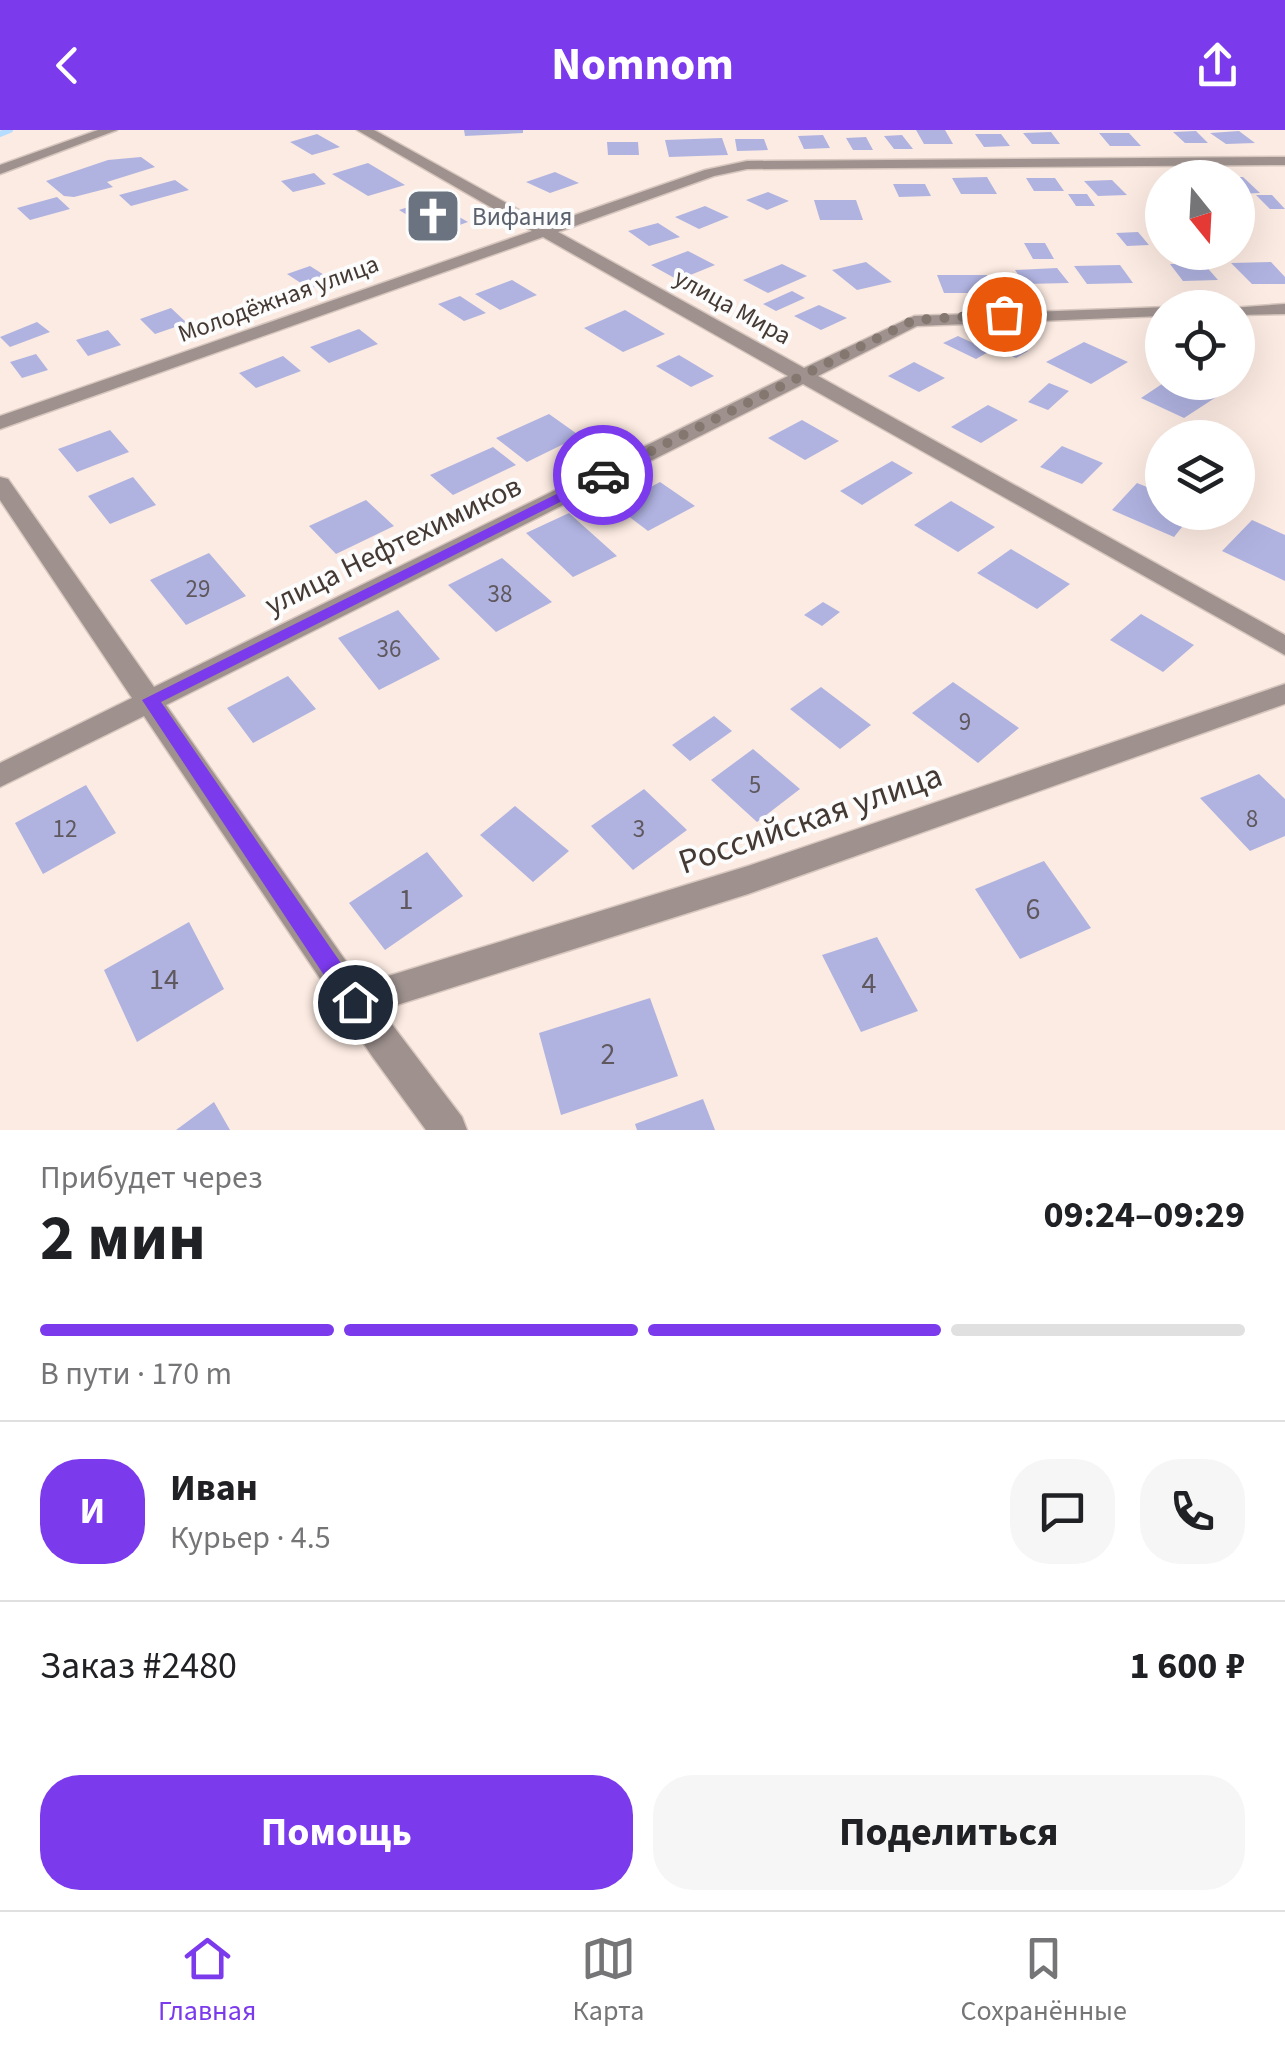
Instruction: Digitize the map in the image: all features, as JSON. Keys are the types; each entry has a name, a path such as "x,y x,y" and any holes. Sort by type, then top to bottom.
{"street":[{"path":"0,170 110,130"},
{"name":"улица Мира","path":"364,130 1285,646"},
{"name":"Молодёжная улица","path":"0,423 710,173 748,166 1285,161"},
{"path":"1255,310 1285,309"},
{"name":"улица Нефтехимиков","path":"0,776 914,320 1145,312"},
{"path":"0,484 355,1002 449,1130"},
{"name":"Российская улица","path":"355,1002 748,880 1285,694"}],"building":[{"path":"464,130 523,130 523,133 465,136"},
{"path":"916,130 945,130 953,144 924,144"},
{"path":"1196,131 1208,143 1185,143 1173,132"},
{"path":"1239,131 1255,143 1226,144 1210,133"},
{"path":"1051,132 1060,144 1032,144 1023,133"},
{"path":"1099,133 1129,133 1141,146 1110,146"},
{"path":"317,134 340,147 312,155 290,142"},
{"path":"975,134 1001,134 1010,146 984,147"},
{"path":"823,135 830,148 804,149 798,136"},
{"path":"902,135 913,149 894,149 884,136"},
{"path":"866,137 873,150 853,150 846,138"},
{"path":"722,138 728,155 669,157 665,140"},
{"path":"735,139 764,139 768,150 737,151"},
{"path":"607,142 638,142 639,155 608,155"},
{"path":"141,157 155,167 107,182 113,187 74,197 64,196 46,181 108,160"},
{"path":"368,163 405,185 368,196 332,174"},
{"path":"555,172 579,183 550,193 526,182"},
{"path":"314,173 326,184 293,192 281,181"},
{"path":"987,177 997,194 961,194 952,178"},
{"path":"1026,178 1055,178 1064,191 1034,191"},
{"path":"175,180 189,190 131,206 119,195"},
{"path":"1112,180 1127,195 1098,196 1084,181"},
{"path":"893,184 925,184 931,196 899,197"},
{"path":"768,192 789,201 767,210 746,200"},
{"path":"1068,194 1087,194 1095,206 1076,206"},
{"path":"1256,195 1272,195 1285,209 1270,209"},
{"path":"57,197 70,209 30,220 17,208"},
{"name":"Вифания","path":"429,200 468,222 437,233 399,210"},
{"path":"814,200 856,200 863,220 820,220"},
{"path":"705,206 729,217 699,229 675,217"},
{"path":"658,223 680,237 649,246 628,231"},
{"path":"1138,232 1145,245 1127,246 1116,233"},
{"path":"1024,243 1045,243 1054,259 1033,259"},
{"path":"688,251 715,265 678,280 651,265"},
{"path":"866,262 892,282 857,290 832,270"},
{"path":"1255,262 1271,262 1285,277 1285,284 1252,284 1238,270 1255,270"},
{"path":"782,264 807,276 768,293 743,280"},
{"path":"1120,265 1133,283 1087,284 1074,266"},
{"path":"310,266 332,280 310,289 287,274"},
{"path":"1057,268 1069,283 1025,284 1015,270"},
{"path":"1175,270 1209,270 1218,280 1183,281"},
{"path":"937,275 987,275 996,293 944,293"},
{"path":"512,280 537,295 500,310 475,294"},
{"path":"792,291 805,298 776,311 763,304"},
{"path":"460,296 486,313 464,321 438,304"},
{"path":"819,305 847,318 821,330 794,316"},
{"path":"171,308 187,323 155,334 140,319"},
{"path":"625,310 665,334 623,352 584,328"},
{"path":"37,322 50,332 10,347 0,337"},
{"path":"359,329 378,344 329,363 310,347"},
{"path":"108,330 121,345 88,356 76,340"},
{"path":"958,336 990,351 976,359 943,343"},
{"path":"1004,340 1028,351 1016,358 991,347"},
{"path":"1084,342 1128,362 1091,384 1046,362"},
{"path":"36,354 48,370 22,378 10,362"},
{"path":"679,355 714,376 691,387 656,366"},
{"path":"283,356 301,371 256,388 239,373"},
{"path":"914,362 945,378 919,392 888,376"},
{"path":"1049,383 1069,391 1048,410 1028,402"},
{"path":"1145,400 1212,400 1184,418"},
{"path":"988,405 1018,420 981,443 951,427"},
{"path":"549,414 580,436 527,462 496,438"},
{"path":"802,420 839,441 805,460 768,438"},
{"path":"110,430 129,452 77,472 58,449"},
{"path":"1062,446 1103,463 1082,484 1040,467"},
{"path":"493,447 516,465 453,495 430,475"},
{"path":"892,461 913,473 862,505 840,491"},
{"path":"133,477 156,505 110,524 88,496"},
{"path":"660,482 695,506 648,531 615,506"},
{"path":"1137,483 1145,486 1145,524 1112,510"},
{"path":"366,500 394,526 336,554 309,526"},
{"path":"951,501 995,527 958,552 914,525"},
{"path":"569,513 617,556 573,577 526,533"},
{"path":"1255,521 1285,535 1285,581 1222,551 1242,530 1255,530"},
{"path":"1158,530 1180,530 1174,537"},
{"path":"1011,549 1070,584 1037,609 977,573"},
{"path":"209,553 246,596 186,625 150,580"},
{"path":"502,558 552,602 496,632 448,585"},
{"path":"823,602 840,612 822,626 804,615"},
{"path":"398,610 440,659 379,690 338,638"},
{"path":"1141,614 1194,645 1163,672 1110,640"},
{"path":"288,676 316,709 253,743 227,708"},
{"path":"953,682 1019,728 978,763 912,713"},
{"path":"821,687 871,725 840,749 790,709"},
{"path":"714,716 732,731 690,761 672,745"},
{"path":"753,749 800,789 757,822 711,780"},
{"path":"1259,774 1285,799 1285,836 1250,851 1200,798"},
{"path":"86,785 116,833 43,874 15,823"},
{"path":"644,789 687,830 633,870 591,826"},
{"path":"515,806 569,851 533,882 480,835"},
{"path":"427,852 463,896 385,950 349,903"},
{"path":"1044,861 1091,928 1020,959 975,889"},
{"path":"189,922 224,989 137,1042 104,970"},
{"path":"877,937 918,1011 861,1032 822,955"},
{"path":"650,998 678,1076 561,1115 539,1033"},
{"path":"703,1099 715,1130 637,1130 635,1124"},
{"path":"214,1102 230,1130 176,1130"}],"waterway":[{"path":"0,134 10,130"}],"way so far":[{"path":"603,475 914,320 1004,314"}],"place":[{"name":"Вифания","path":"433,216"}],"route":[{"path":"355,1002 150,700 603,475"}]}
